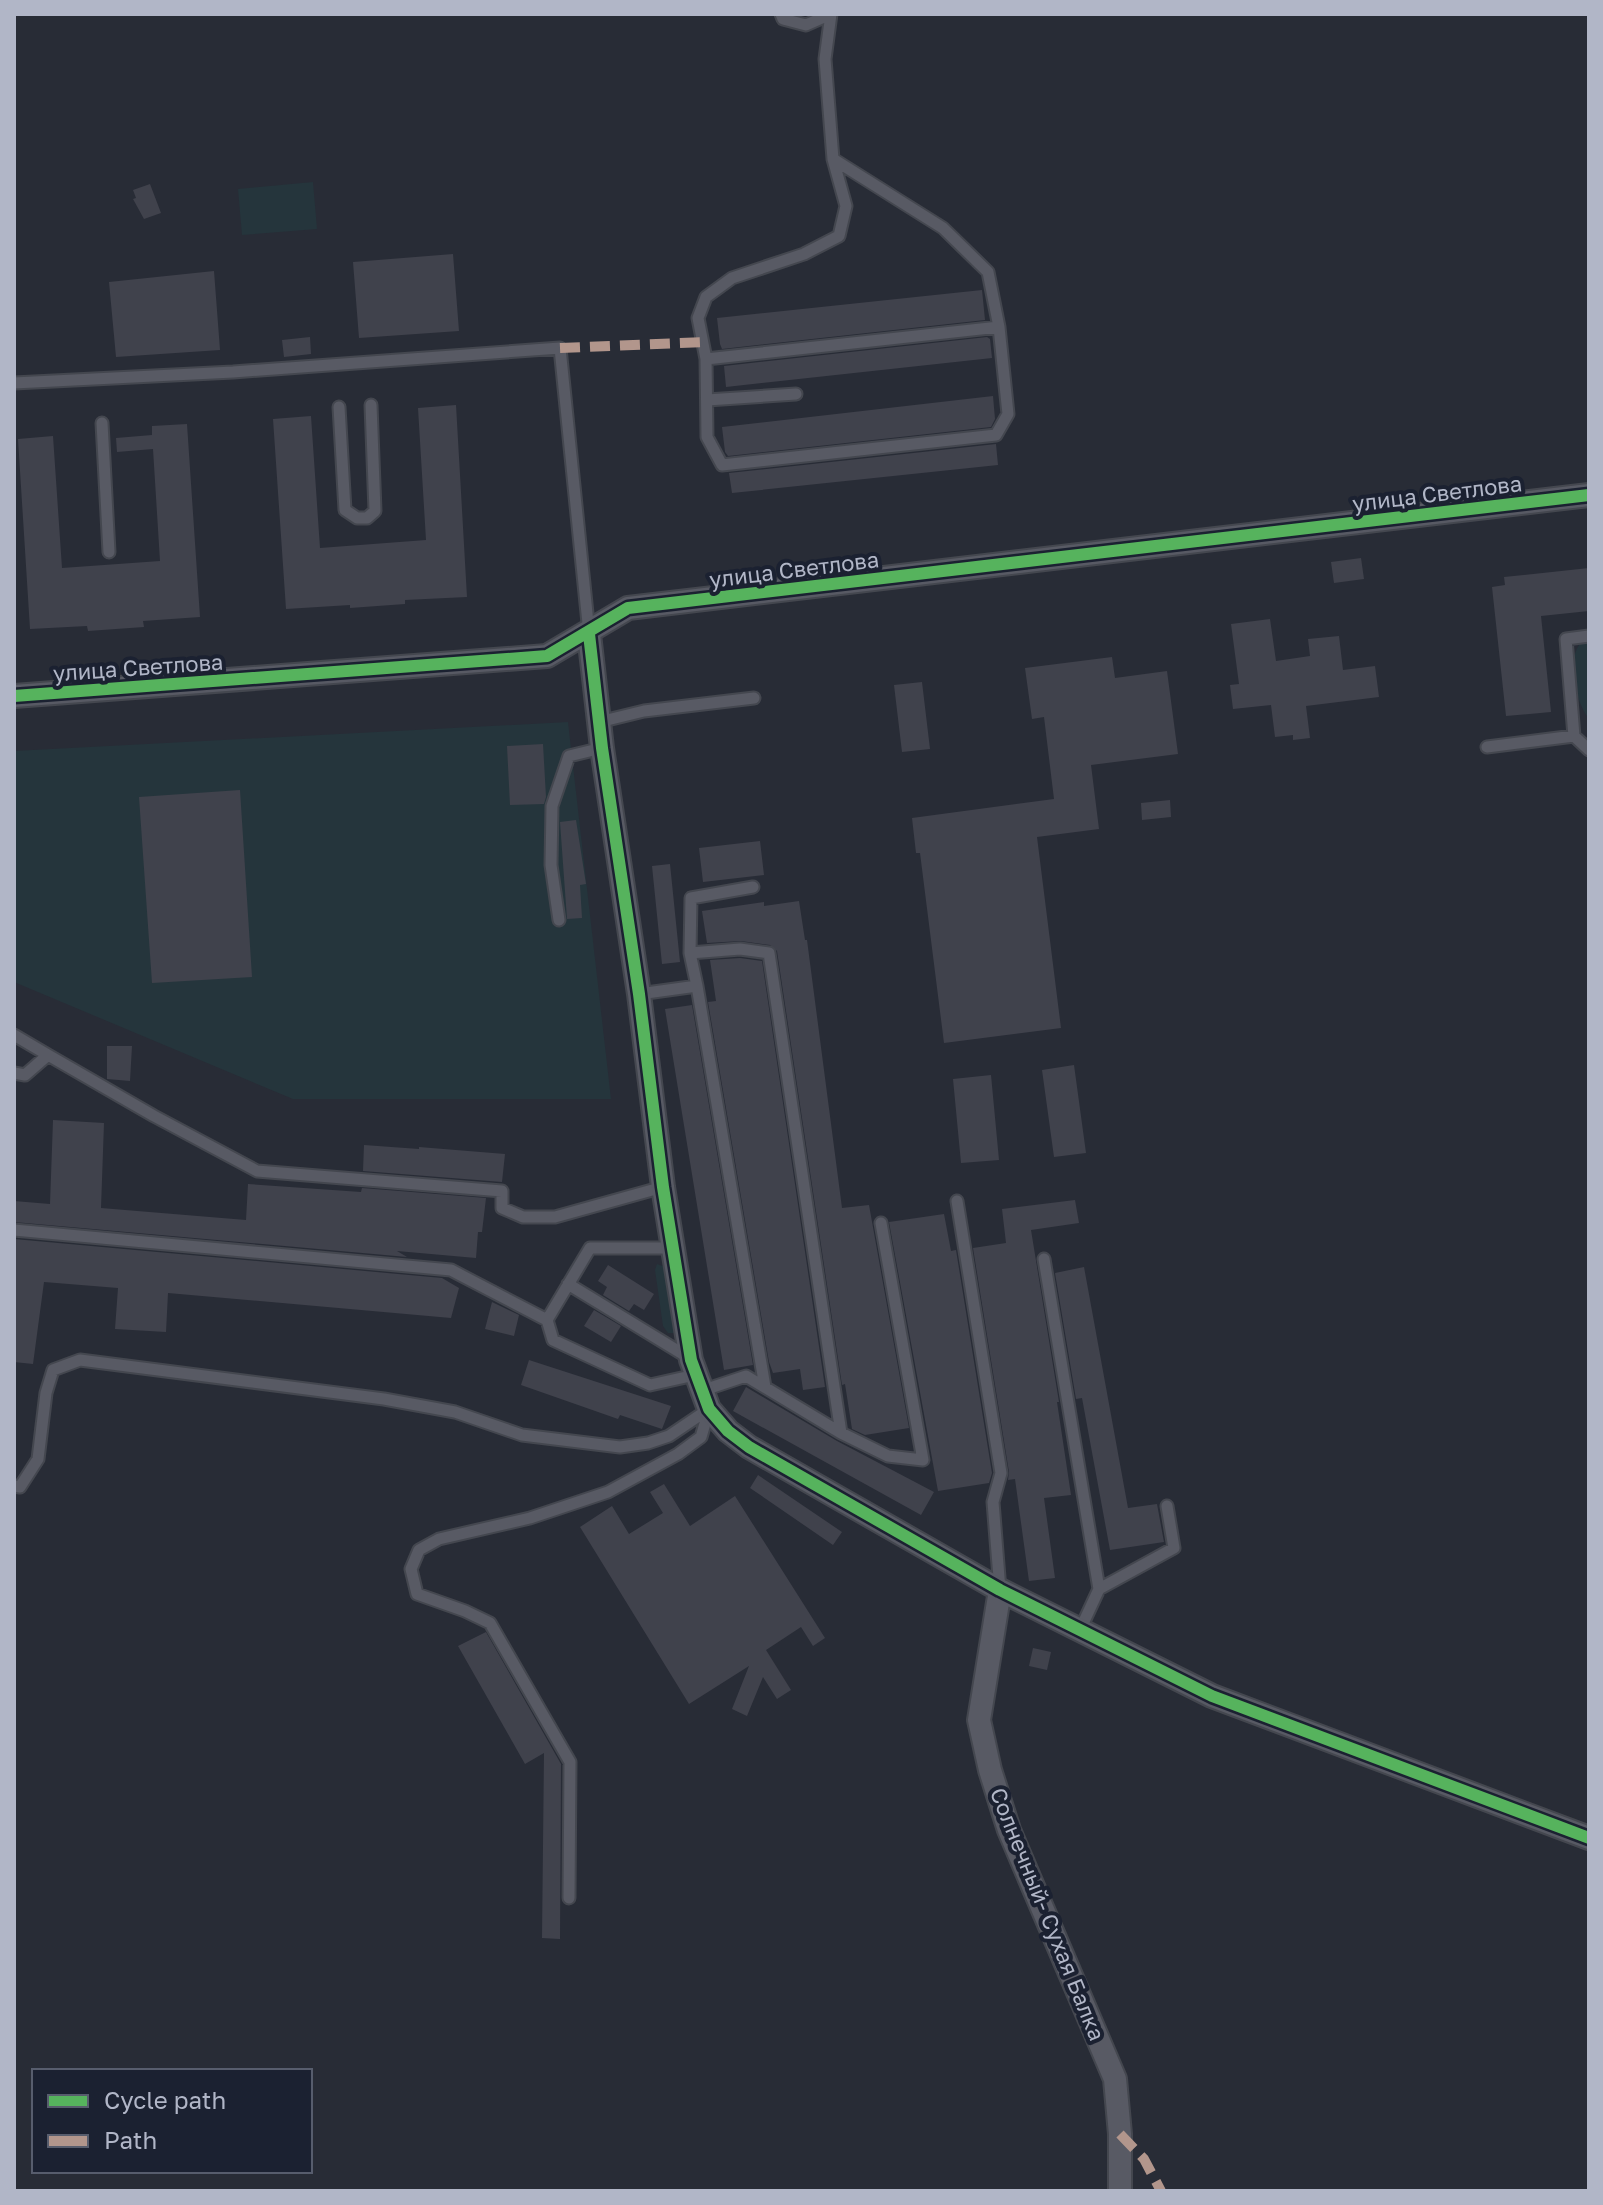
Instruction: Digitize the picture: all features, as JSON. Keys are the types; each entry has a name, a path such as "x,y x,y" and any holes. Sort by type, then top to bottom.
{"street":[{"name":"улица Светлова","path":"14,696 547,656 589,634 628,608 1589,495"},
{"path":"589,634 602,748 673,1248 699,1384 728,1431 749,1447 1000,1590 1212,1696 1589,1838"},
{"name":"Солнечный- Сухая Балка","path":"1000,1590 979,1720 990,1770 1009,1830 1115,2079 1120,2134 1120,2191"}],"lane":[{"path":"781,14 783,19 806,25 831,14 825,59 833,159 846,206 839,236 804,254 732,278 706,297 698,318 706,359 707,437 722,465 996,435 1008,414 999,327 988,272 943,228 833,159"},
{"path":"706,359 999,327"},
{"path":"14,383 233,372 560,348 589,634"},
{"path":"707,400 796,394"},
{"path":"339,407 345,510 357,518 367,518 375,511 371,405"},
{"path":"102,423 109,552"},
{"path":"1589,636 1566,639 1574,736 1589,750"},
{"path":"599,722 644,711 754,698"},
{"path":"1487,747 1574,736"},
{"path":"559,920 551,865 552,806 569,756 602,748"},
{"path":"753,887 691,898 690,953 765,1387"},
{"path":"690,953 740,949 769,953 841,1433"},
{"path":"639,994 697,986"},
{"path":"14,1035 257,1171 502,1191 502,1208 523,1217 555,1217 663,1187"},
{"path":"14,1073 25,1075 48,1055"},
{"path":"957,1201 1001,1473 993,1502 1000,1590"},
{"path":"14,1230 451,1270 547,1320 553,1340 650,1385 699,1384 746,1376 841,1433 888,1456 923,1460 881,1223"},
{"path":"547,1320 590,1248 673,1248"},
{"path":"1044,1259 1099,1589 1080,1630"},
{"path":"568,1284 699,1384"},
{"path":"14,1486 20,1487 38,1459 46,1393 53,1370 80,1360 384,1399 455,1412 522,1435 620,1447 669,1436 699,1384"},
{"path":"569,1898 570,1762 490,1623 417,1594 411,1569 419,1550 439,1539 530,1518 608,1492 678,1454 701,1437 699,1384"},
{"path":"1099,1589 1174,1548 1167,1506"}],"shaded area":[{"path":"313,182 317,229 242,235 238,189"},
{"path":"1584,640 1589,640 1589,719 1576,690 1573,667 1574,656"},
{"path":"568,722 611,1099 293,1099 14,982 14,751"},
{"path":"657,1264 665,1267 675,1333 668,1333 663,1326 655,1270"}],"building":[{"path":"150,184 161,213 144,219 133,199 136,198 133,190"},
{"path":"453,254 459,331 359,338 353,262"},
{"path":"214,271 220,350 116,357 109,282"},
{"path":"982,290 985,320 722,349 720,344 717,318"},
{"path":"310,337 311,354 284,357 282,340"},
{"path":"990,339 992,358 726,387 724,366"},
{"path":"993,396 995,419 991,427 728,456 725,452 722,427"},
{"path":"456,405 467,597 405,600 405,604 350,608 350,605 286,609 273,419 311,416 320,548 426,540 418,408"},
{"path":"187,424 200,617 143,621 144,627 88,631 87,626 30,629 18,439 53,436 62,568 160,561 153,449 117,452 116,438 152,435 152,426"},
{"path":"996,444 998,465 732,493 729,473"},
{"path":"1361,558 1364,579 1334,583 1331,562"},
{"path":"1589,568 1589,611 1541,616 1551,712 1506,716 1492,587 1505,585 1504,577"},
{"path":"1270,619 1276,661 1310,656 1308,639 1339,636 1343,670 1375,666 1379,697 1306,706 1310,738 1293,740 1293,735 1275,737 1271,705 1233,709 1230,685 1239,684 1231,624"},
{"path":"1112,657 1115,678 1167,671 1178,754 1091,765 1099,829 1037,837 1061,1028 944,1043 920,853 916,853 912,818 1054,799 1044,717 1032,719 1025,668"},
{"path":"922,682 930,749 902,752 894,685"},
{"path":"543,744 544,804 510,805 507,746"},
{"path":"240,790 252,977 152,983 139,797"},
{"path":"1170,800 1171,817 1142,820 1141,803"},
{"path":"576,820 586,884 580,885 582,918 567,919 560,822"},
{"path":"760,841 764,875 703,882 699,848"},
{"path":"670,864 680,962 662,964 652,866"},
{"path":"799,901 807,940 842,1208 869,1205 909,1428 865,1435 852,1429 845,1384 842,1385 777,951 770,945 741,941 707,943 702,911 764,902 764,906"},
{"path":"740,958 762,961 825,1387 803,1390 800,1369 773,1373 769,1362 708,1002 716,1001 710,960"},
{"path":"692,1005 753,1365 724,1370 665,1009"},
{"path":"107,1046 132,1046 130,1081 107,1079"},
{"path":"1074,1065 1086,1153 1054,1157 1042,1070"},
{"path":"991,1075 999,1160 961,1163 953,1079"},
{"path":"53,1120 104,1123 101,1208 246,1220 248,1184 361,1192 362,1188 486,1198 476,1258 397,1251 407,1257 14,1222 14,1201 50,1204"},
{"path":"364,1145 505,1154 502,1182 363,1171"},
{"path":"1075,1200 1079,1223 1031,1230 1071,1495 1044,1498 1055,1578 1029,1581 1015,1479 1008,1480 973,1248 1006,1243 1002,1209"},
{"path":"944,1214 951,1251 956,1250 992,1473 989,1483 938,1491 889,1222"},
{"path":"14,1239 442,1278 459,1288 451,1318 168,1293 166,1332 115,1329 118,1288 44,1282 33,1364 14,1362"},
{"path":"608,1265 654,1294 644,1310 634,1304 629,1311 603,1295 607,1287 598,1281"},
{"path":"1084,1267 1128,1508 1157,1504 1164,1542 1110,1550 1082,1398 1076,1399 1055,1273"},
{"path":"492,1302 519,1315 514,1336 485,1329"},
{"path":"594,1310 621,1326 611,1342 584,1326"},
{"path":"529,1360 671,1406 662,1429 620,1415 618,1419 521,1385"},
{"path":"746,1387 837,1441 934,1492 921,1515 733,1411"},
{"path":"758,1475 842,1532 833,1545 750,1488"},
{"path":"664,1484 690,1526 735,1496 825,1638 813,1646 801,1627 766,1650 791,1690 777,1699 763,1677 747,1716 732,1709 749,1666 689,1704 580,1527 612,1506 629,1534 663,1513 650,1492"},
{"path":"486,1632 561,1764 560,1939 542,1938 544,1753 525,1764 458,1646"},
{"path":"1033,1648 1051,1652 1047,1670 1029,1666"}],"marked path":[{"path":"560,348 704,342"},
{"path":"1120,2134 1144,2159 1161,2191"}],"cycle path":[{"path":"14,696 547,656 628,608 1589,495"},
{"path":"589,634 663,1187 691,1360 709,1409 728,1431 749,1447 1000,1590 1212,1696 1589,1838"}]}
